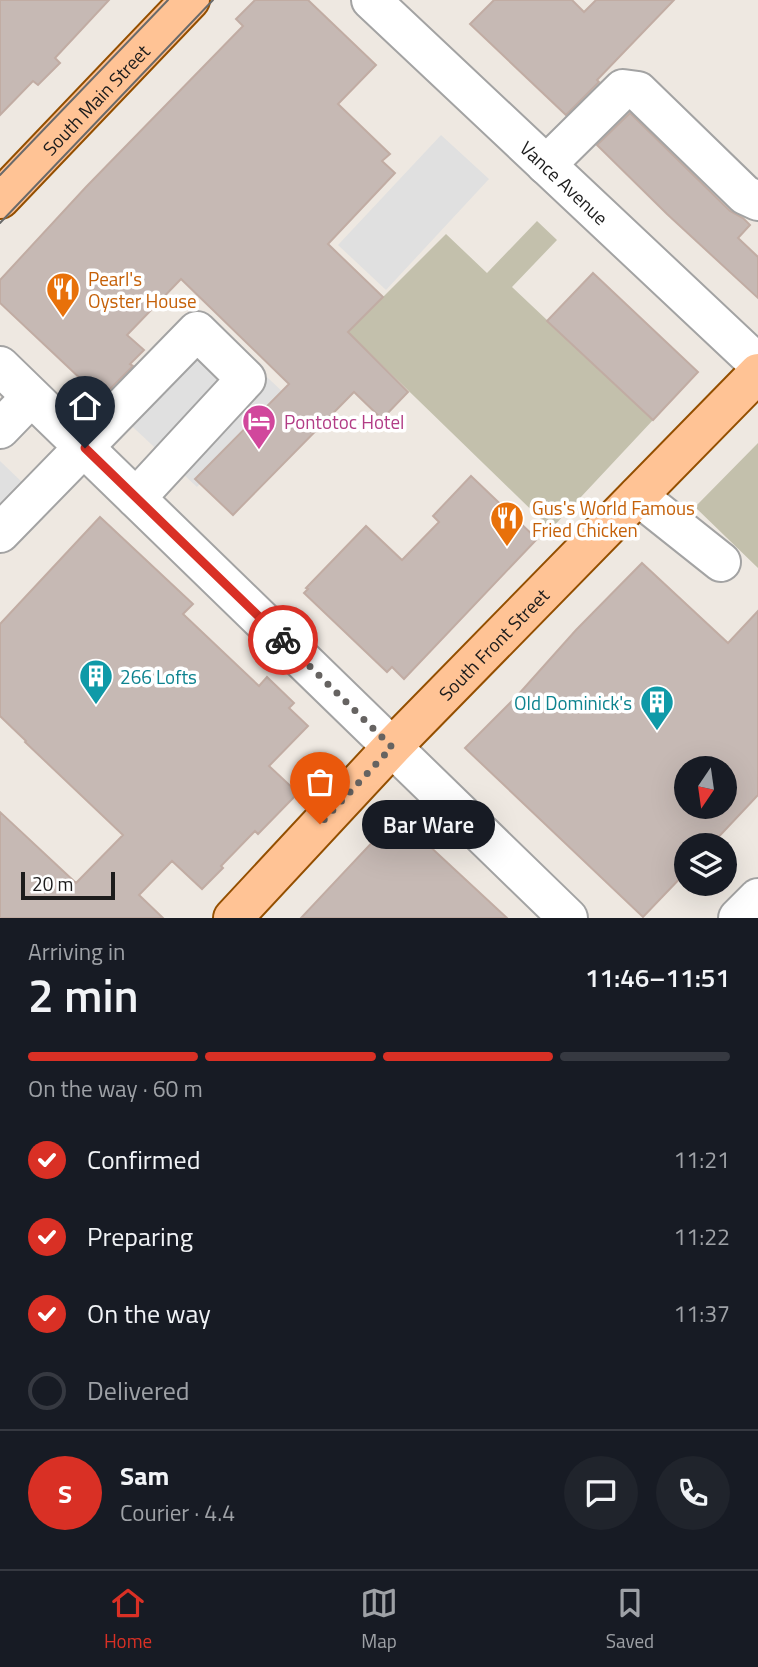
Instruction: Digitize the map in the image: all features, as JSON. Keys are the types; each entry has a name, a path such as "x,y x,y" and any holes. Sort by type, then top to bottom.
{"main road":[{"name":"South Main Street","path":"0,199 190,0"},
{"name":"South Front Street","path":"233,918 392,747 758,373"}],"street":[{"name":"Vance Avenue","path":"371,0 758,365"},
{"path":"546,165 623,89 638,91 744,195 758,201"},
{"path":"0,533 197,331 246,379 136,498"},
{"path":"0,366 569,918"},
{"path":"0,429 31,397"},
{"path":"638,496 721,562"},
{"path":"738,918 758,898"}],"shaded area":[{"path":"441,135 489,179 386,290 338,245"},
{"path":"537,221 557,240 512,287 653,420 551,529 348,332 446,234 487,273"},
{"path":"208,322 284,393 197,487 121,416"},
{"path":"758,443 758,568 695,507"},
{"path":"0,461 24,484 0,508"}],"building":[{"path":"0,0 109,0 55,58 60,63 38,85 33,81 0,115"},
{"path":"255,0 308,0 376,65 338,104 390,154 382,161 395,173 328,244 383,297 348,332 408,392 382,419 354,392 233,515 195,479 289,384 181,279 127,335 144,350 130,364 133,366 101,398 0,303 0,280 86,187 243,26 236,19"},
{"path":"494,0 572,0 584,12 596,0 674,0 566,115 470,24"},
{"path":"630,113 730,211 750,225 738,238 758,257 758,298 597,145"},
{"path":"593,273 698,372 653,420 547,321"},
{"path":"471,476 537,539 404,679 392,667 387,672 304,593 366,526 402,560 439,522 433,516"},
{"name":"266 Lofts","path":"100,517 193,604 183,614 259,686 267,677 294,703 289,708 308,726 269,766 298,793 258,834 255,831 202,889 172,861 139,895 163,918 0,918 0,812 76,883 123,835 0,716 0,624"},
{"name":"Old Dominick's","path":"642,563 728,643 758,611 758,795 737,817 737,756 674,756 674,819 735,819 722,833 674,833 674,885 643,917 465,748 517,696 576,630"},
{"path":"397,816 507,918 301,918"}],"tram line":[{"path":"0,175 168,0"},
{"path":"0,223 213,0"}],"way so far":[{"path":"283,640 392,747 320,824"}],"place":[{"name":"Pearl's Oyster House","path":"63,319"},
{"name":"Pontotoc Hotel","path":"259,451"},
{"name":"Gus's World Famous Fried Chicken","path":"507,548"},
{"name":"266 Lofts","path":"96,706"},
{"name":"Old Dominick's","path":"657,732"},
{"name":"Bar Ware","path":"320,824"}],"route":[{"path":"85,448 283,640"}]}
